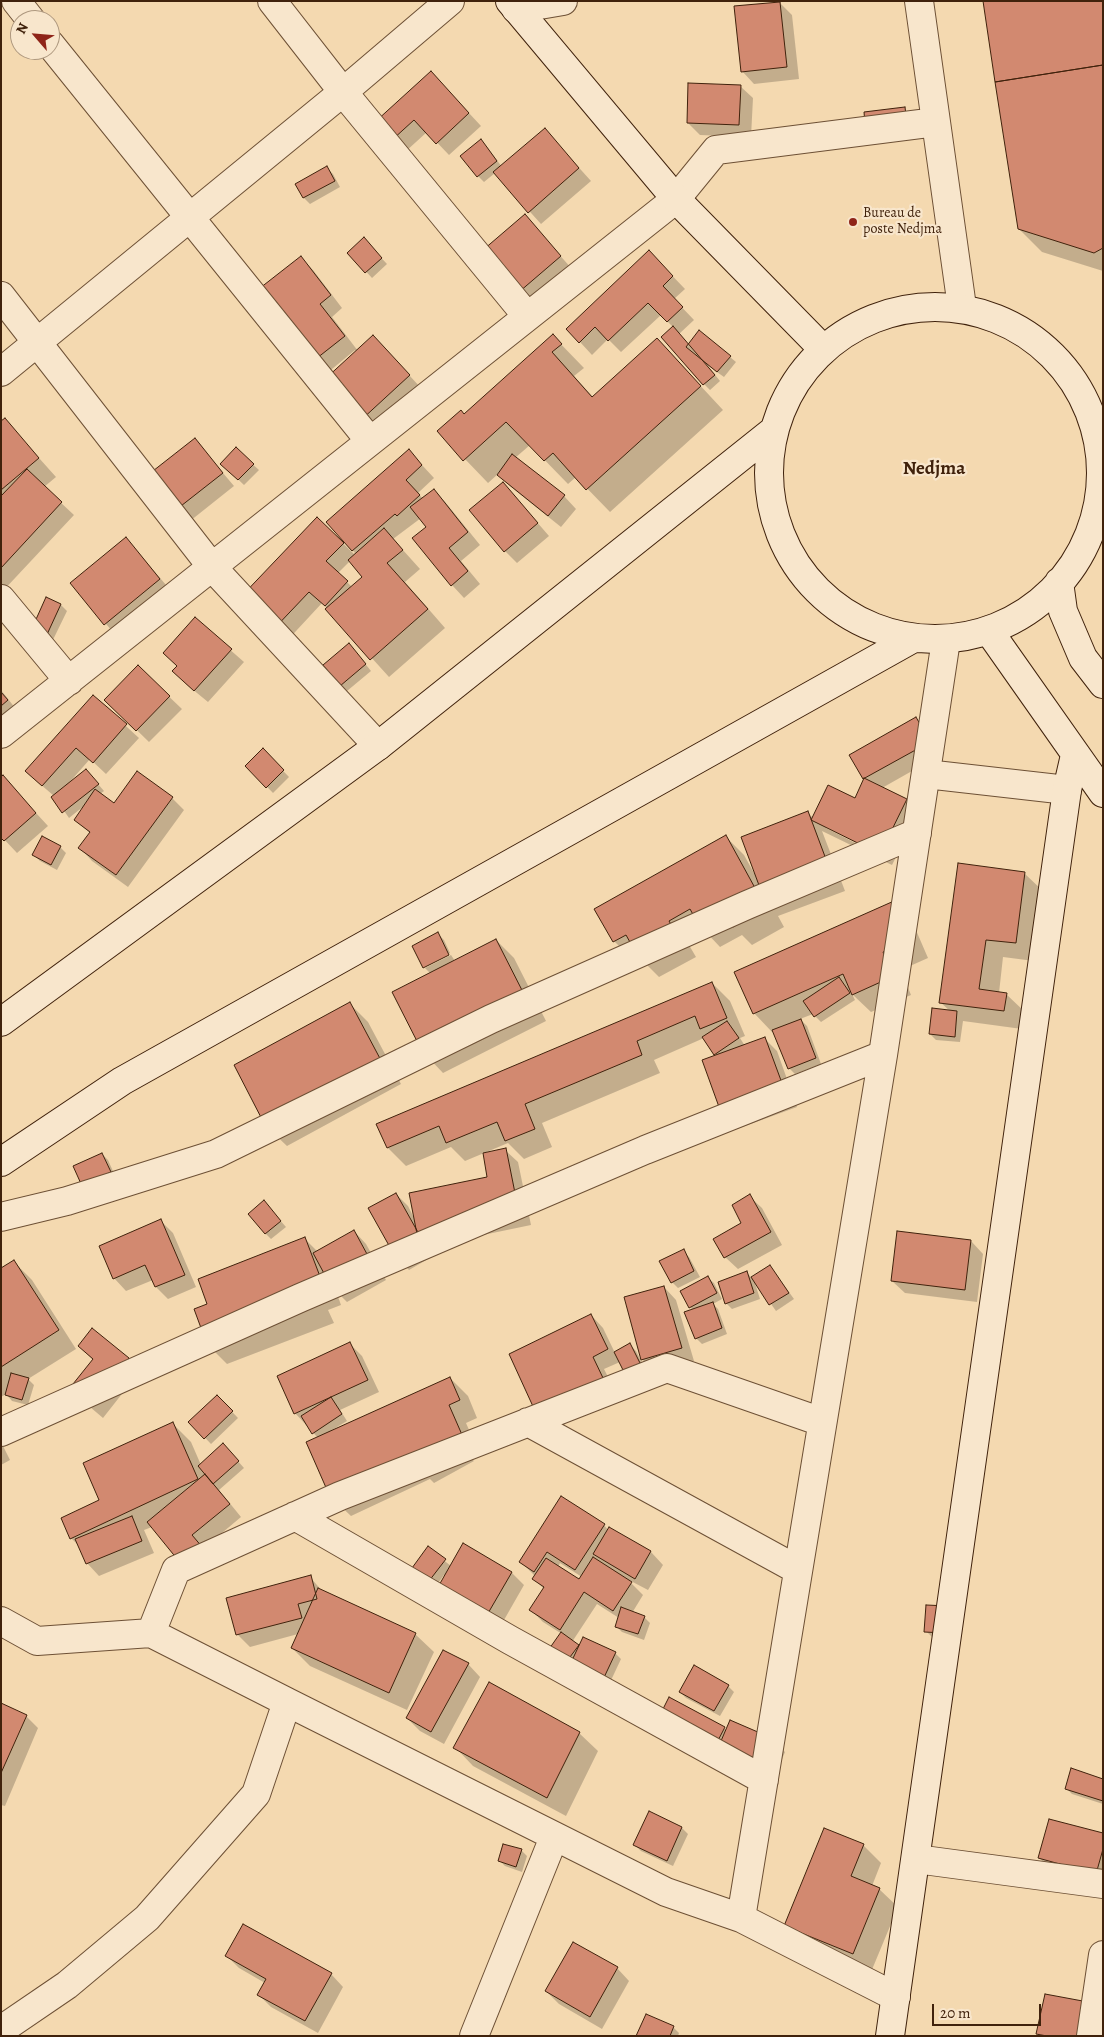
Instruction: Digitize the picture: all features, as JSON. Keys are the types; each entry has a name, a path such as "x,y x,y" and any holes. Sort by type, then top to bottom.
{"street":[{"path":"272,1 343,92 527,316"},
{"path":"1,372 343,92 450,1"},
{"path":"513,4 563,1"},
{"path":"919,1 962,308"},
{"path":"513,4 676,199 823,349"},
{"path":"60,57 370,441"},
{"path":"1,734 676,199 716,150 936,122"},
{"path":"1,296 212,567 378,746"},
{"path":"912,307 962,308 1015,326 1030,337 1059,360 1089,407 1102,462 1096,518 1072,568 1032,609 989,631 946,640 912,639 881,631 850,618 808,582 779,534 768,480 773,431 792,386 823,349 865,321 912,307"},
{"path":"1,1022 378,746 773,431"},
{"path":"1059,582 1063,611 1083,658 1103,684"},
{"path":"1,598 69,680"},
{"path":"989,631 1103,793"},
{"path":"1,1162 122,1081 912,639"},
{"path":"741,1918 883,1055 946,640"},
{"path":"890,2036 1067,790 1075,755"},
{"path":"926,774 1067,790"},
{"path":"1,1217 68,1201 216,1154 491,1019 747,905 917,833"},
{"path":"1,1432 300,1298 645,1150 883,1055"},
{"path":"151,1633 176,1570 340,1496 667,1368 822,1422"},
{"path":"528,1422 798,1570"},
{"path":"295,1516 510,1640 764,1780"},
{"path":"1,1622 37,1641 151,1633 666,1892 741,1918 896,1997"},
{"path":"1,2030 67,1985 147,1918 250,1801 256,1794 287,1702"},
{"path":"474,2036 554,1837"},
{"path":"916,1859 1103,1884"},
{"path":"1091,2036 1103,1955"}],"building":[{"path":"983,1 1103,1 1103,65 995,82"},
{"path":"780,2 787,67 741,72 734,6"},
{"path":"1103,65 1103,248 1094,253 1018,229 995,82"},
{"path":"431,71 469,113 436,144 414,120 392,140 375,122"},
{"path":"688,83 741,85 739,125 687,123"},
{"path":"905,107 908,132 866,136 864,112"},
{"path":"545,128 579,168 528,213 493,172"},
{"path":"481,139 497,161 477,177 460,156"},
{"path":"327,166 335,181 303,198 295,184"},
{"path":"525,214 561,256 512,298 476,256"},
{"path":"364,237 382,258 365,273 347,253"},
{"path":"649,250 673,276 663,286 683,307 667,322 648,303 608,341 595,327 579,343 566,329"},
{"path":"301,256 331,295 320,304 345,336 312,362 246,299"},
{"path":"673,326 715,375 703,385 661,337"},
{"path":"699,330 731,356 717,372 686,347"},
{"path":"553,334 562,344 552,352 592,397 657,338 701,386 586,490 553,453 544,461 506,422 463,461 437,431 461,410 464,414"},
{"path":"373,335 410,375 360,421 323,381"},
{"path":"5,418 39,458 1,490 1,421"},
{"path":"195,438 223,473 172,513 144,478"},
{"path":"236,447 254,464 238,480 220,464"},
{"path":"409,449 422,465 406,480 420,495 397,516 395,514 352,551 326,522"},
{"path":"512,454 565,495 548,516 497,475"},
{"path":"27,469 62,502 1,568 1,496"},
{"path":"503,482 538,523 504,552 469,510"},
{"path":"434,489 468,532 449,548 468,571 451,586 412,538 426,527 410,507"},
{"path":"317,517 344,543 326,561 348,581 325,606 309,592 270,633 237,601"},
{"path":"384,528 403,550 387,563 428,609 370,660 325,609 362,577 348,560"},
{"path":"126,537 160,579 104,625 70,583"},
{"path":"46,597 61,604 44,641 29,635"},
{"path":"195,617 232,649 194,691 172,671 177,666 163,653"},
{"path":"349,643 366,664 340,686 323,665"},
{"path":"138,665 170,696 136,731 104,700"},
{"path":"1,692 8,700 1,706"},
{"path":"93,695 127,724 93,763 76,748 42,786 25,771"},
{"path":"916,717 930,742 863,779 849,755"},
{"path":"263,748 284,770 266,788 245,766"},
{"path":"86,769 99,784 62,813 51,797"},
{"path":"137,771 173,797 116,875 78,848 90,832 74,820 95,789 114,803"},
{"path":"3,775 36,813 4,841 1,838 1,777"},
{"path":"864,778 907,799 880,854 811,820 828,785 855,798"},
{"path":"808,811 833,878 766,904 741,837"},
{"path":"726,835 766,908 733,927 726,916 701,929 690,909 669,921 679,938 640,960 626,935 613,942 594,909"},
{"path":"42,836 61,846 51,865 32,855"},
{"path":"958,863 1025,872 1016,943 986,940 979,989 1007,993 1004,1011 939,1003"},
{"path":"894,901 911,940 883,952 894,976 852,995 843,974 753,1014 734,972"},
{"path":"438,932 449,955 423,968 412,946"},
{"path":"496,939 528,1002 424,1055 392,992"},
{"path":"839,977 850,993 814,1017 803,1001"},
{"path":"712,982 727,1018 700,1029 695,1016 637,1041 642,1055 525,1104 535,1129 505,1141 497,1122 446,1143 439,1126 387,1148 376,1124"},
{"path":"350,1002 384,1066 267,1129 234,1065"},
{"path":"932,1008 957,1011 955,1037 929,1034"},
{"path":"801,1019 816,1058 788,1069 772,1030"},
{"path":"727,1021 739,1038 714,1055 702,1037"},
{"path":"765,1037 786,1094 723,1118 702,1060"},
{"path":"506,1148 519,1213 417,1234 409,1193 487,1177 483,1153"},
{"path":"102,1153 111,1172 82,1186 73,1166"},
{"path":"396,1193 424,1243 396,1258 368,1208"},
{"path":"750,1194 771,1232 724,1258 713,1239 741,1223 732,1205"},
{"path":"264,1200 281,1221 265,1234 248,1214"},
{"path":"161,1219 185,1275 155,1287 145,1265 113,1279 99,1246"},
{"path":"354,1230 374,1267 333,1290 313,1253"},
{"path":"897,1231 971,1240 965,1290 891,1281"},
{"path":"305,1237 324,1287 208,1347 194,1309 207,1304 198,1279"},
{"path":"684,1249 694,1271 671,1283 659,1261"},
{"path":"14,1260 59,1330 1,1367 1,1268"},
{"path":"770,1265 789,1293 769,1305 751,1277"},
{"path":"747,1271 754,1293 725,1304 718,1282"},
{"path":"708,1276 717,1293 689,1308 680,1291"},
{"path":"664,1286 682,1348 641,1360 624,1297"},
{"path":"713,1302 722,1328 695,1339 684,1312"},
{"path":"591,1314 608,1349 593,1357 604,1380 536,1413 509,1354"},
{"path":"92,1328 129,1358 90,1406 69,1389 93,1359 78,1346"},
{"path":"350,1342 368,1380 294,1414 277,1376"},
{"path":"630,1343 641,1365 625,1374 614,1352"},
{"path":"11,1373 29,1378 22,1400 5,1395"},
{"path":"450,1377 460,1400 449,1405 463,1437 331,1499 306,1442"},
{"path":"217,1395 233,1411 204,1439 188,1422"},
{"path":"331,1397 342,1414 312,1434 301,1416"},
{"path":"173,1422 198,1479 70,1539 61,1518 99,1500 83,1463"},
{"path":"223,1443 239,1461 213,1484 198,1466"},
{"path":"205,1474 230,1504 192,1535 203,1548 182,1565 147,1522"},
{"path":"561,1496 605,1524 575,1570 547,1552 534,1572 519,1562"},
{"path":"132,1516 142,1541 86,1564 75,1539"},
{"path":"609,1527 651,1551 635,1579 593,1554"},
{"path":"463,1543 512,1572 487,1615 438,1587"},
{"path":"428,1546 446,1559 429,1581 412,1568"},
{"path":"593,1557 632,1582 613,1611 584,1592 560,1630 529,1610 544,1587 532,1579 546,1558 579,1579"},
{"path":"311,1575 317,1599 298,1604 302,1618 236,1635 226,1598"},
{"path":"318,1588 416,1633 389,1693 291,1648"},
{"path":"926,1605 948,1606 946,1633 924,1632"},
{"path":"621,1607 645,1616 638,1634 615,1627"},
{"path":"561,1632 579,1645 564,1665 547,1652"},
{"path":"583,1637 616,1652 600,1686 567,1671"},
{"path":"443,1650 469,1663 431,1732 406,1718"},
{"path":"694,1665 729,1685 714,1711 679,1692"},
{"path":"489,1682 580,1732 547,1798 453,1748"},
{"path":"669,1697 725,1727 711,1754 655,1725"},
{"path":"1,1703 27,1715 1,1773"},
{"path":"730,1720 774,1739 756,1781 712,1762"},
{"path":"1071,1768 1103,1779 1103,1801 1065,1789"},
{"path":"649,1811 682,1827 667,1861 633,1845"},
{"path":"1049,1819 1103,1833 1103,1849 1096,1874 1038,1858"},
{"path":"824,1828 864,1844 851,1876 880,1888 853,1954 784,1926"},
{"path":"503,1844 522,1849 516,1867 498,1861"},
{"path":"243,1924 332,1973 305,2021 257,1995 266,1979 225,1956"},
{"path":"573,1942 618,1967 590,2017 545,1991"},
{"path":"1045,1994 1088,2002 1081,2036 1047,2036 1036,2034"},
{"path":"646,2014 674,2026 670,2036 636,2036"}],"place":[{"name":"Bureau de poste Nedjma","path":"853,222"}],"district":[{"name":"Nedjma","path":"934,469"}]}
